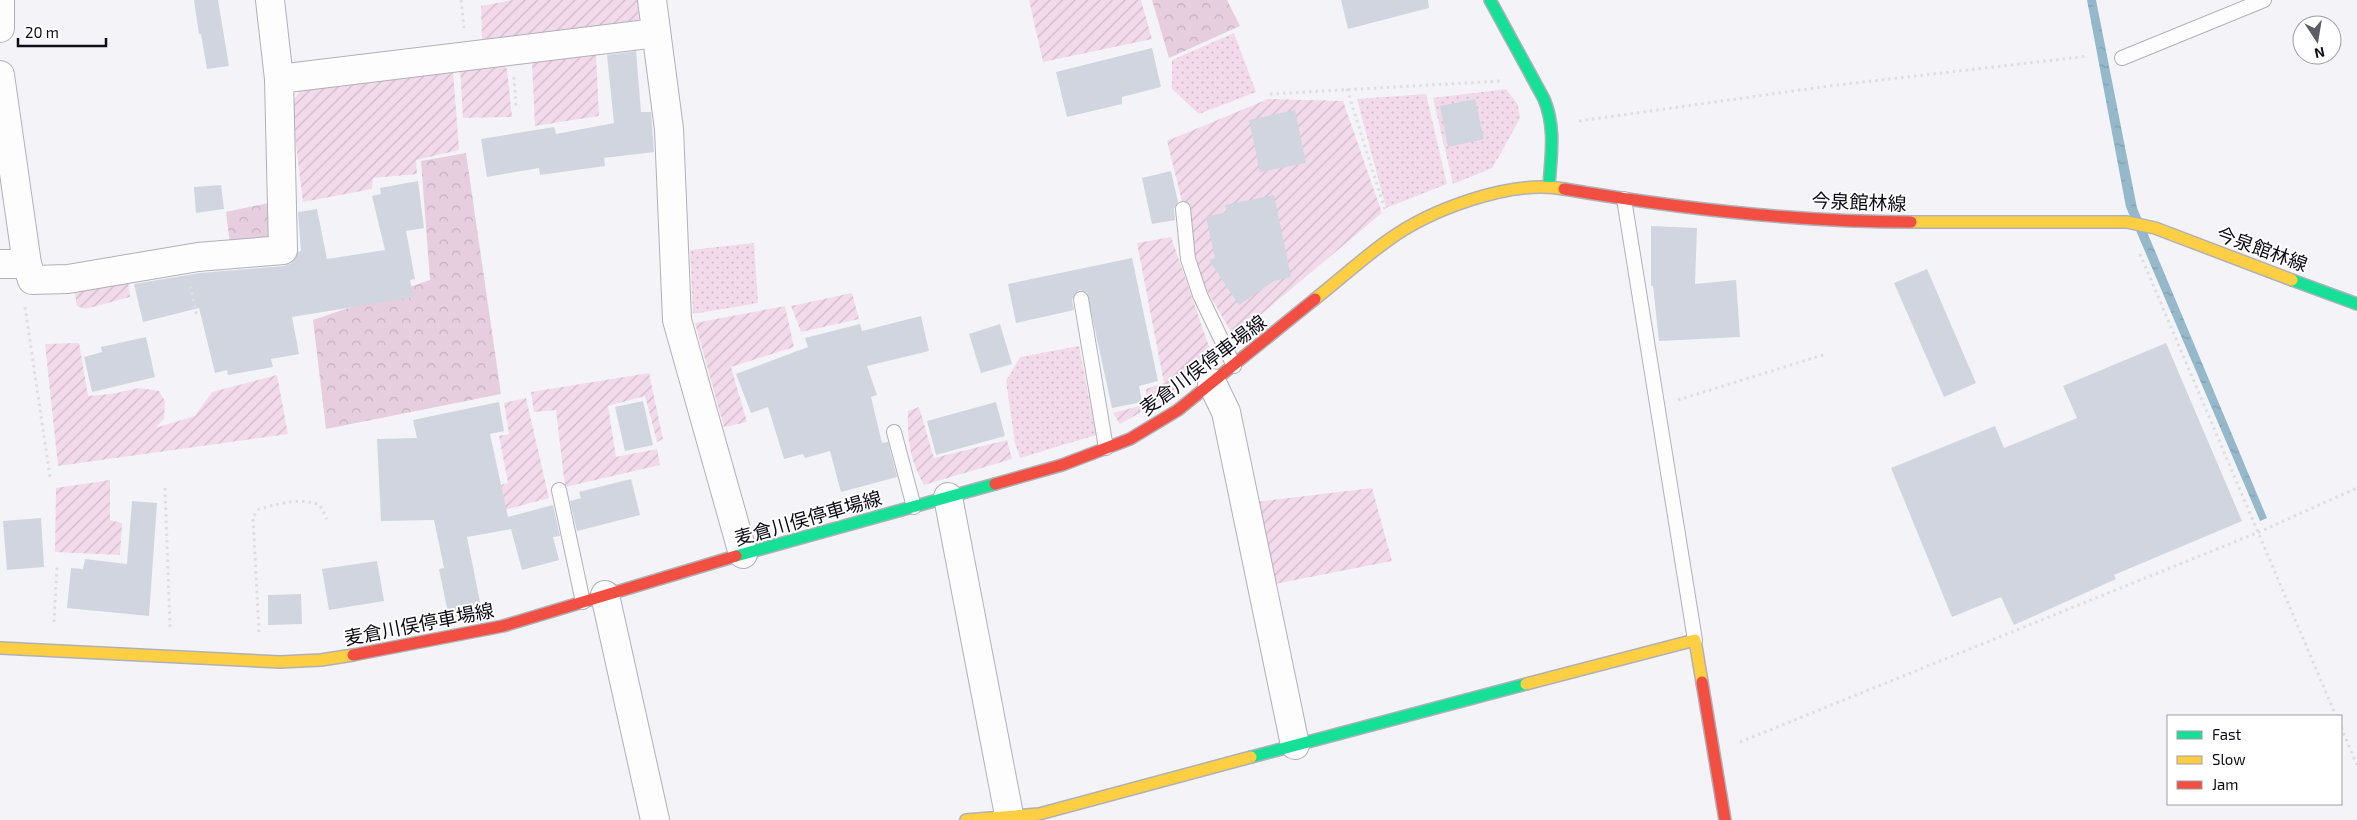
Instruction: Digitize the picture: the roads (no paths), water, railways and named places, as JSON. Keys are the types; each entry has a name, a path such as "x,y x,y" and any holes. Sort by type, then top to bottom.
{"main road":[{"path":"1490,0 1544,99 1551,116 1553,137 1549,186"},
{"name":"今泉館林線","path":"1549,186 1624,199 1784,216 1865,222 2127,222 2155,228 2357,304"},
{"name":"麦倉川俣停車場線","path":"0,648 240,661 321,660 378,651 503,626 744,554 1062,465 1130,439 1178,410 1388,240 1416,222 1473,199 1507,190 1549,186"},
{"path":"966,820 1039,814 1070,807 1295,745 1695,640 1725,820"}],"street":[{"path":"0,0 0,28"},
{"path":"0,75 15,264 32,280 68,279 198,257 283,250 279,79 270,0"},
{"path":"652,0 669,130 677,320 744,554"},
{"path":"279,79 656,33"},
{"path":"1212,383 1226,412 1295,745"},
{"path":"948,497 1009,815"},
{"path":"594,599 655,820"}],"lane":[{"path":"2122,58 2264,0"},
{"path":"1624,199 1695,640"},
{"path":"1183,209 1188,259 1200,295 1234,366"},
{"path":"1081,299 1106,448"},
{"path":"894,432 914,507"},
{"path":"559,490 594,599"}],"water":[{"path":"2087,0 2096,0 2137,208 2267,518 2260,521 2126,207"}]}
